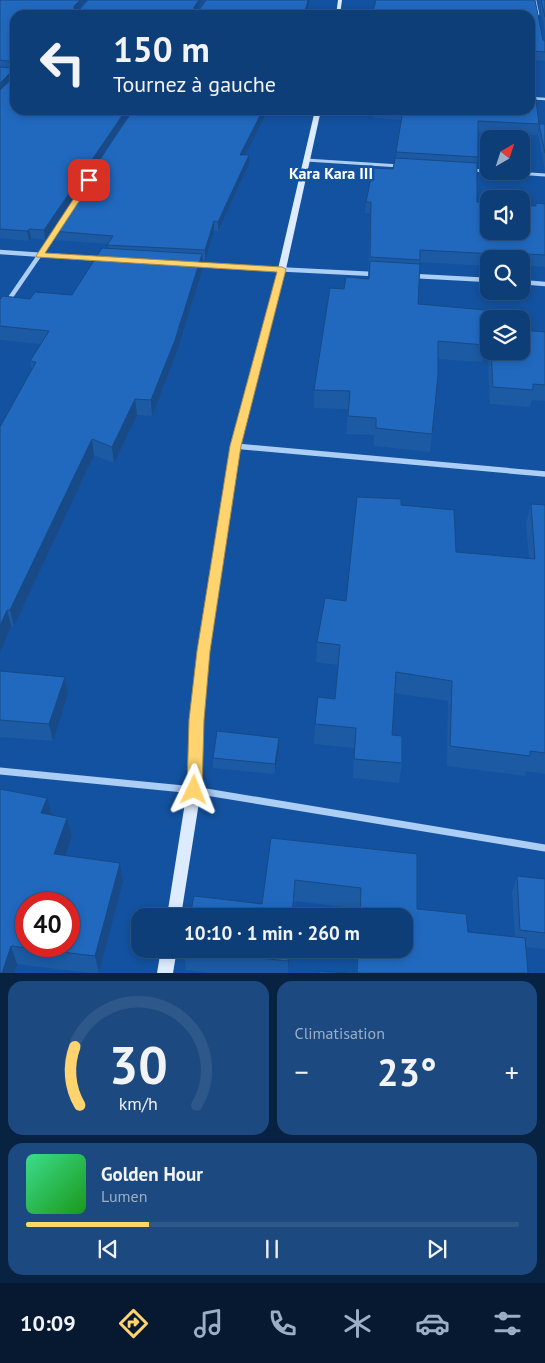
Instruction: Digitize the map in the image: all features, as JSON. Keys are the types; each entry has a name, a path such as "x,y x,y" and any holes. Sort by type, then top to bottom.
{"street":[{"path":"527,3 535,2 538,18"},
{"path":"175,908 194,790 196,720 204,651 235,446 282,269 317,115"},
{"path":"306,160 405,166"},
{"path":"465,170 545,175"},
{"path":"6,305 56,231"},
{"path":"0,252 108,259"},
{"path":"195,264 380,275"},
{"path":"410,276 480,280"},
{"path":"530,283 545,284"},
{"path":"235,446 545,474"},
{"path":"0,771 194,790 545,848"},
{"path":"165,973 168,958"}],"building":[{"path":"0,0 80,0 74,6 74,10 10,10 10,61 0,60"},
{"path":"88,0 199,0 194,7 195,10 79,10"},
{"path":"206,0 308,0 305,10 199,10"},
{"path":"376,0 535,0 543,40 545,41 545,52 535,51 535,10 373,10"},
{"path":"541,0 545,0 545,17"},
{"path":"0,67 10,68 10,73 0,83"},
{"path":"10,81 10,115 123,115 44,230 0,229 0,90"},
{"path":"535,92 539,124 478,121 478,157 396,152 402,115 535,115"},
{"path":"130,115 260,115 240,155 249,155 218,222 214,221 205,250 107,245 113,236 52,231"},
{"path":"539,124 545,124 545,153"},
{"path":"395,158 477,163 477,202 480,202 480,240 530,240 530,206 536,206 536,203 545,204 545,255 530,254 530,250 480,250 480,253 420,250 420,260 370,257 371,202 366,202 373,168 393,169"},
{"path":"102,248 202,254 175,340 151,400 135,399 112,447 92,439 10,610 7,610 0,626 0,427 36,362 30,361 49,331 0,326 0,299 3,296 30,299 35,292 72,295"},
{"path":"370,261 420,264 418,304 485,310 480,310 480,345 438,341 438,375 432,434 376,428 376,418 348,416 350,391 314,390 330,288 344,289 346,277 369,279"},
{"path":"530,331 545,332 545,385 533,384 533,390 493,387 492,360 530,360"},
{"path":"357,497 401,499 401,505 454,510 456,552 535,559 531,504 545,505 545,753 530,751 530,756 450,746 452,681 396,672 392,735 402,736 402,763 354,759 356,728 315,724 318,697 335,699 340,645 317,642 325,598 346,601"},
{"path":"0,671 65,677 49,724 0,720"},
{"path":"217,731 279,738 275,764 213,758"},
{"path":"0,789 47,798 41,813 67,818 54,854 120,863 95,956 80,954 80,892 15,892 15,946 11,946 2,973 0,973"},
{"path":"271,838 417,854 417,909 466,914 468,932 525,938 528,973 357,973 358,958 413,958 413,908 360,908 361,888 295,880 293,908 192,908 194,896 262,904"},
{"path":"517,876 545,879 545,933 520,930"},
{"path":"260,958 288,958 288,961"},
{"path":"319,971 347,973 319,973"}],"district":[{"name":"Kara Kara III","path":"331,173"}],"route":[{"path":"89,180 40,256 282,269 235,446 204,651 196,720 194,790"}]}
